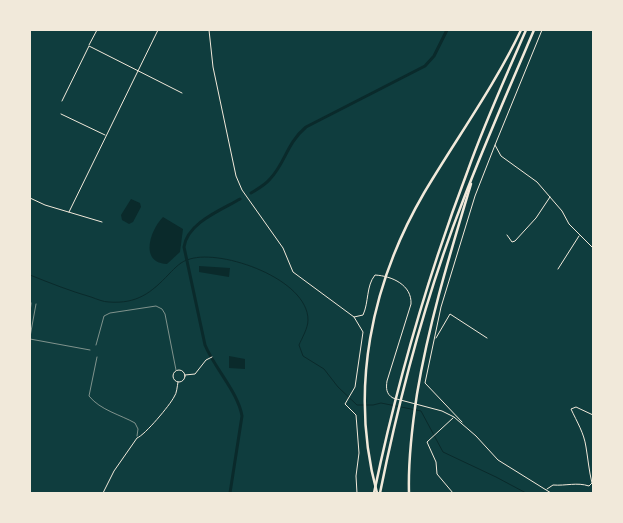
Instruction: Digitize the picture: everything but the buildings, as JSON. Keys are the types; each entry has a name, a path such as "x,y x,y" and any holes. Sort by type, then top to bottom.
{"highway":[{"path":"377,493 368,456 364,397 368,345 373,318 384,281 399,242 423,196 484,96 521,30"},
{"path":"377,493 380,464 400,381 423,302 451,217 485,126 526,30"},
{"path":"377,493 381,489 406,382 443,256 498,113 534,30"},
{"path":"409,493 414,414 426,346 437,298 477,166"}],"street":[{"path":"62,102 97,30"},
{"path":"69,212 158,30"},
{"path":"209,30 213,67 236,176 242,190 283,248 292,272 354,317 363,332 355,387 346,404 356,415 359,453 356,476 357,493"},
{"path":"542,30 475,196 441,307 426,384 498,460 551,493"},
{"path":"89,46 182,93"},
{"path":"61,114 106,136"},
{"path":"495,145 500,156 537,182 562,211 569,224 593,248"},
{"path":"506,235 512,242 515,240 536,218 550,197"},
{"path":"30,198 102,222"},
{"path":"558,269 580,234"},
{"path":"354,317 363,315 366,309 370,284 375,274 405,286 409,291 411,304 387,381 386,388 388,393 393,398 442,411 466,426"},
{"path":"434,341 450,314 487,338"},
{"path":"185,375 195,374 212,357"},
{"path":"178,382 173,378 176,370 182,371 185,375"},
{"path":"104,493 114,470 137,438 141,436 175,397 178,382 182,381 185,375"},
{"path":"546,490 553,485 563,486 579,482 591,485 582,429 571,409 576,407 593,415"},
{"path":"453,493 436,474 436,462 428,442 454,417"},
{"path":"588,466 593,467"}],"lane":[{"path":"30,313 32,302"},
{"path":"36,304 30,338 90,350"},
{"path":"96,345 104,316 110,313 156,306 162,309 165,314 176,370"},
{"path":"97,357 90,396 93,401 135,424 138,428 137,438"}],"water":[{"path":"131,199 140,203 141,207 133,222 129,224 122,220 121,215"},
{"path":"163,217 183,229 180,252 167,264 158,262 150,252 151,237"},
{"path":"199,266 230,268 229,277 199,272"},
{"path":"229,356 245,359 245,369 229,368"}],"waterway":[{"path":"251,193 270,179 280,166 294,140 306,127 425,66 434,56 447,30"},
{"path":"230,493 242,416 236,398 205,345 184,247 186,238 198,224 240,199"},
{"path":"30,275 102,301 119,302 143,296 156,287 178,265 190,259 204,257 222,259 261,270 279,280 294,292 304,305 308,323 299,345 303,356 324,369 338,387 357,405 381,403 421,411 443,452 526,493"}]}
